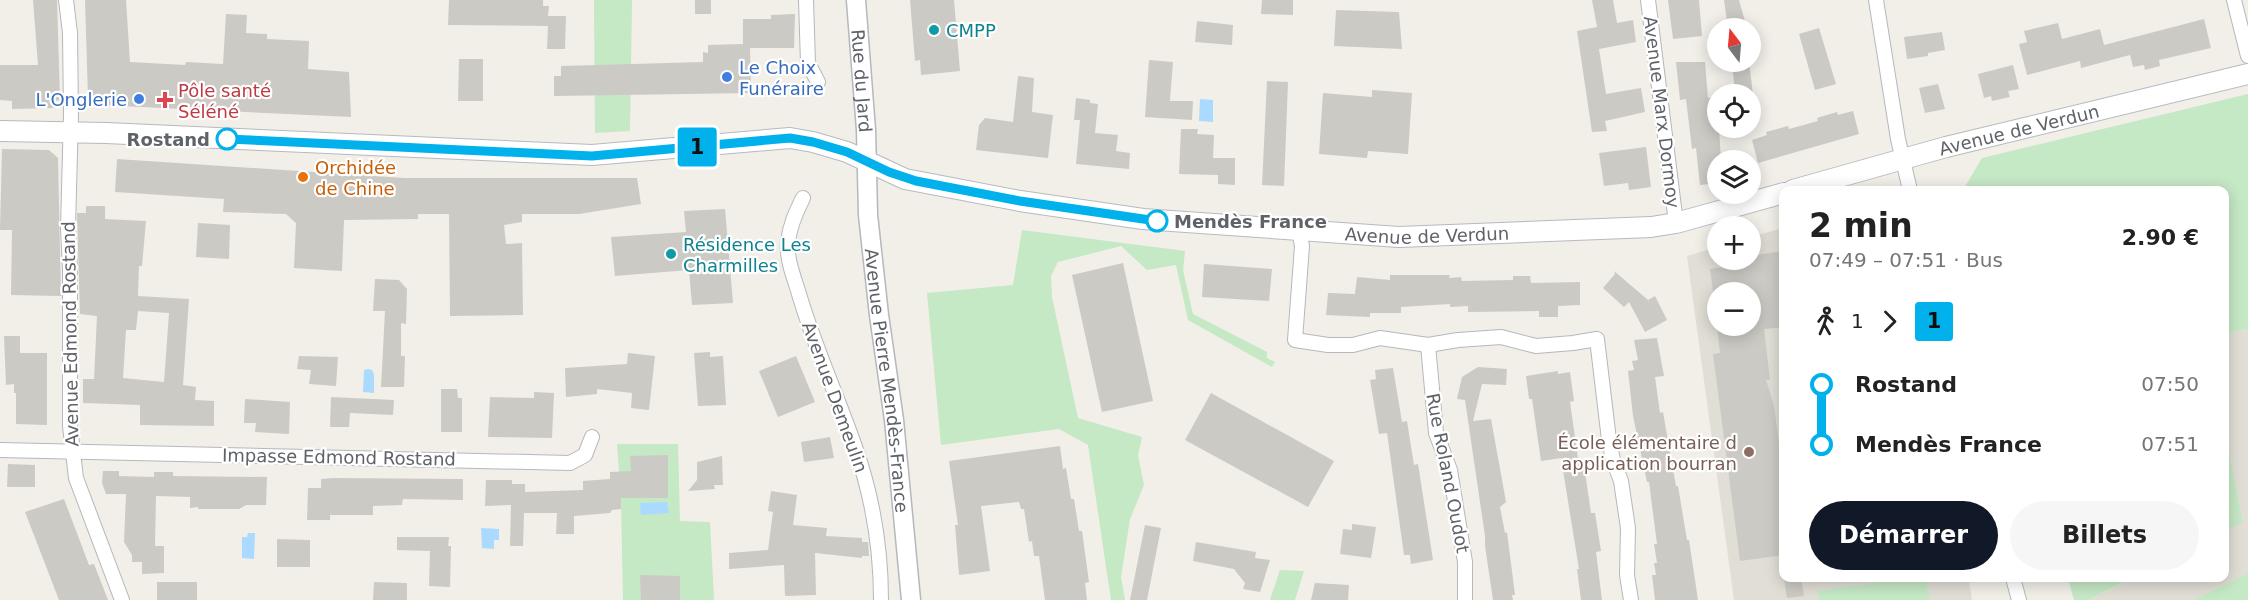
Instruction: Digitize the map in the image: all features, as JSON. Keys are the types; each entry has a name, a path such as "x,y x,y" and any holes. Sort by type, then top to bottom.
{"main road":[{"name":"Avenue de Verdun","path":"1807,186 1957,144 2248,74"},
{"name":"Avenue de Verdun","path":"0,131 70,131 592,156 790,138 847,152 905,178 1020,201 1143,219 1400,237 1651,227 1676,223 1779,194"}],"street":[{"name":"Avenue Edmond Rostand","path":"66,0 70,33 68,228 72,451 76,478 122,600"},
{"path":"806,0 808,63 818,82"},
{"name":"Rue du Jard","path":"856,0 868,162"},
{"name":"Avenue Marx Dormoy","path":"1648,0 1676,223"},
{"path":"1876,0 1909,186"},
{"path":"2234,0 2248,56"},
{"name":"Avenue Pierre Mendès-France","path":"868,162 868,215 894,420 911,600"},
{"name":"Avenue Demeulin","path":"803,198 792,220 788,243 790,264 808,326 854,444 869,493 877,531 881,600"},
{"path":"1299,231 1302,246 1295,340 1328,345 1353,345 1380,338 1428,345 1501,337 1536,346 1598,339 1609,440 1621,481 1628,528 1628,575 1631,600"},
{"name":"Rue Roland Oudot","path":"1428,345 1437,433 1450,470 1465,562 1465,600"},
{"name":"Impasse Edmond Rostand","path":"0,450 570,463 585,455 592,437"},
{"path":"2014,582 2019,600"}],"shaded area":[{"name":"École élémentaire d application bourran","path":"1779,229 1779,582 1969,582 1972,600 1734,600 1687,256 1707,250 1707,270 1761,270 1761,234"},
{"path":"2248,329 2248,573 2194,600 2088,600 2125,582 2229,582 2229,529 2243,521 2229,450 2229,334 2234,331"}],"green space":[{"path":"594,0 632,0 630,131 595,133"},
{"path":"2248,94 2248,329 2234,331 2229,334 2229,186 1965,186 1982,158"},
{"path":"1022,230 1185,251 1183,270 1193,314 1267,352 1267,358 1275,362 1272,367 1188,320 1176,265 1147,270 1121,246 1058,262 1051,276 1052,297 1078,418 1142,437 1138,455 1144,485 1130,519 1121,577 1125,600 1111,600 1088,445 1059,429 941,445 927,293 1013,285"},
{"path":"617,444 678,444 680,521 710,522 714,600 623,600 621,499"},
{"path":"2229,450 2243,522 2229,529"},
{"path":"1280,570 1304,571 1295,600 1270,600"},
{"path":"2248,573 2248,600 2194,600"},
{"path":"1883,582 1927,582 1929,600 1819,600 1817,591"},
{"path":"2069,582 2124,582 2088,600 2074,600"}],"water":[{"path":"1200,99 1213,100 1213,122 1199,121"},
{"path":"368,369 374,374 374,393 363,392 364,370"},
{"path":"667,502 669,513 641,515 640,503"},
{"path":"481,528 499,529 499,540 494,540 494,549 482,548"},
{"path":"248,533 255,533 254,559 242,558 242,537 247,537"}],"building":[{"path":"33,0 57,0 60,100 53,101 53,108 12,109 12,101 0,100 0,65 38,65"},
{"path":"85,0 126,0 130,62 185,65 186,62 223,64 226,14 247,15 246,33 267,34 267,39 309,41 308,69 349,72 351,117 99,105 88,97"},
{"path":"449,0 543,0 543,6 549,6 548,16 566,16 565,49 547,49 548,26 448,25"},
{"path":"695,0 711,0 711,14 695,14"},
{"name":"CMPP","path":"910,0 954,0 960,71 921,75 920,60 915,61"},
{"path":"1262,0 1293,0 1293,15 1261,14"},
{"path":"1592,0 1613,0 1617,23 1633,20 1636,42 1599,49 1606,94 1641,88 1645,112 1605,121 1607,131 1592,132 1577,31 1597,27"},
{"path":"1668,0 1699,0 1702,36 1673,39"},
{"path":"1724,0 1739,0 1744,18 1727,18"},
{"path":"1336,10 1399,12 1402,49 1334,46"},
{"path":"795,14 794,48 750,48 751,93 554,96 554,76 561,76 561,66 703,62 703,52 708,53 708,45 743,44 743,19 771,19 771,15"},
{"path":"2204,19 2211,48 2159,60 2160,66 2145,70 2144,65 2133,67 2130,55 2081,68 2080,61 2027,75 2019,44 2027,42 2024,31 2058,23 2062,39 2100,29 2104,45"},
{"path":"1197,21 1233,25 1232,45 1195,42"},
{"path":"1819,28 1836,84 1815,90 1799,34"},
{"path":"1942,32 1945,50 1928,53 1928,56 1907,59 1904,37"},
{"path":"459,59 483,59 483,101 458,101"},
{"path":"1149,60 1173,62 1170,101 1193,101 1192,120 1145,117"},
{"path":"1676,62 1705,62 1707,138 1720,138 1720,150 1707,150 1707,184 1700,185 1696,148 1692,149 1686,99 1680,100"},
{"path":"2013,65 2019,89 2008,91 2010,97 1992,101 1991,96 1984,98 1978,74"},
{"path":"1733,72 1750,72 1752,84 1734,84"},
{"path":"1018,76 1034,78 1032,112 1053,115 1048,158 976,150 979,125 985,118 1013,122"},
{"path":"1267,81 1288,82 1284,186 1262,185"},
{"path":"1938,84 1945,109 1925,113 1919,88"},
{"path":"1372,90 1412,93 1408,154 1368,151 1367,158 1319,154 1323,93 1372,97"},
{"path":"1076,98 1098,104 1095,133 1118,135 1116,151 1130,153 1129,169 1076,164 1080,120 1074,120"},
{"path":"1853,111 1859,134 1761,162 1761,150 1755,150 1752,140 1767,135 1766,132 1788,126 1789,129 1818,121 1817,118 1837,112 1838,115"},
{"path":"1181,129 1198,129 1197,134 1214,135 1213,158 1235,158 1235,185 1218,184 1218,175 1179,174"},
{"path":"1646,147 1651,187 1629,190 1628,183 1604,186 1599,153"},
{"path":"2,149 49,150 58,158 61,296 11,295 12,230 0,230"},
{"path":"117,159 404,178 637,178 641,204 579,214 522,214 522,222 504,225 506,244 522,243 523,315 450,316 449,214 418,214 418,219 344,220 342,271 294,268 296,223 286,214 223,212 224,199 115,192"},
{"path":"86,206 105,206 105,219 146,221 142,266 139,266 138,296 189,299 183,385 196,387 195,400 214,401 214,426 140,425 140,405 83,403 83,379 94,379 97,316 80,314 77,213 86,213","holes":["138,311 169,313 164,382 123,378 126,330 136,330"]},
{"name":"Résidence Les Charmilles","path":"725,209 733,303 692,305 689,270 615,276 611,237 686,232 684,211"},
{"path":"198,223 230,225 229,259 196,257"},
{"path":"1779,252 1779,328 1764,329 1770,380 1766,380 1774,406 1779,443 1779,556 1740,561 1713,354 1720,353 1718,336 1761,336 1761,282 1712,282 1710,270 1761,270 1761,254"},
{"path":"1123,263 1153,401 1102,412 1072,275"},
{"path":"1204,264 1272,269 1269,301 1202,297"},
{"path":"1614,271 1648,300 1655,296 1667,320 1645,332 1629,302 1624,307 1603,288 1615,274"},
{"path":"1390,275 1450,275 1449,278 1461,277 1462,281 1513,280 1513,276 1530,276 1531,283 1580,282 1580,305 1558,306 1558,317 1539,317 1539,311 1468,312 1468,306 1450,307 1450,304 1401,307 1401,313 1370,313 1370,317 1326,315 1328,293 1355,294 1357,277 1390,280"},
{"path":"375,279 399,280 407,289 406,324 401,323 401,356 405,356 404,387 381,387 385,311 373,311"},
{"path":"4,336 20,336 20,353 47,353 47,425 16,424 14,384 6,385"},
{"path":"1657,338 1664,376 1655,377 1660,413 1663,412 1676,486 1678,486 1687,540 1689,540 1698,600 1655,600 1652,575 1656,575 1654,544 1657,544 1649,482 1647,482 1633,416 1628,371 1634,370 1632,361 1638,360 1634,340"},
{"path":"710,352 710,357 723,356 726,405 698,406 694,353"},
{"path":"628,353 655,356 649,410 631,408 632,393 597,389 597,394 566,397 565,368 627,364"},
{"path":"299,356 338,357 336,386 309,384 311,370 297,369"},
{"path":"796,356 815,402 778,417 759,371"},
{"path":"1478,367 1507,369 1506,385 1482,384 1473,421 1491,419 1506,502 1500,507 1505,533 1507,532 1515,595 1512,595 1513,600 1493,600 1465,400 1457,399 1462,377"},
{"path":"1393,368 1402,422 1407,421 1414,465 1418,464 1433,560 1411,564 1410,555 1404,555 1387,433 1379,434 1370,380 1376,379 1375,370"},
{"path":"1558,371 1558,374 1570,372 1574,401 1570,402 1579,466 1584,465 1591,513 1595,513 1601,551 1596,552 1602,600 1581,600 1577,569 1579,569 1561,458 1541,461 1532,399 1529,399 1526,376"},
{"path":"441,389 457,389 458,398 462,398 462,432 441,432"},
{"path":"534,392 554,393 552,438 488,437 490,397 534,398"},
{"path":"1211,393 1334,461 1308,507 1185,440"},
{"path":"331,397 394,400 393,415 350,413 349,427 330,427"},
{"path":"245,399 290,402 289,434 255,432 256,423 244,423"},
{"path":"830,437 834,458 804,462 801,442"},
{"path":"1060,446 1063,469 1066,468 1071,499 1074,499 1079,531 1082,531 1089,582 1085,583 1087,600 1045,600 1039,556 1034,556 1032,541 1029,542 1024,509 1021,509 1019,502 981,506 990,571 959,575 955,525 958,525 949,461"},
{"path":"668,455 668,498 621,498 621,509 612,510 610,513 574,516 574,534 556,534 557,513 524,513 523,546 510,546 511,505 485,506 486,480 512,480 512,484 525,484 525,492 583,490 583,481 610,479 610,472 631,471 630,456"},
{"path":"722,456 723,485 714,485 715,489 688,491 697,480 697,462"},
{"path":"8,464 35,465 35,487 7,487"},
{"path":"103,471 119,471 119,476 154,477 154,472 173,472 173,476 267,477 266,505 246,505 239,509 198,509 198,507 190,508 190,497 156,496 155,546 164,546 164,573 142,574 142,562 132,562 132,555 124,542 126,494 106,494 102,483"},
{"path":"321,479 463,479 463,500 403,499 402,505 373,506 373,515 330,515 330,520 307,520 308,488 321,488"},
{"path":"771,491 797,495 793,525 827,528 826,536 862,538 862,542 868,542 869,556 862,556 862,558 815,553 816,595 785,596 784,565 729,569 729,553 768,550 773,512 768,511"},
{"path":"64,499 89,565 94,564 108,600 59,600 25,512"},
{"path":"1352,524 1376,527 1371,558 1340,554 1343,529 1352,530"},
{"path":"1145,525 1161,528 1147,600 1130,600"},
{"path":"397,537 449,537 448,546 451,546 450,587 429,586 430,551 397,550"},
{"path":"277,539 310,540 310,567 277,567"},
{"path":"1196,542 1256,552 1255,558 1270,560 1260,592 1243,589 1245,583 1234,569 1193,561"},
{"path":"640,575 680,576 680,600 641,600"},
{"path":"157,582 197,582 197,600 157,600"},
{"path":"374,582 407,583 407,600 373,600"},
{"path":"1785,582 1802,582 1804,596 1787,598"},
{"path":"1315,583 1349,585 1348,600 1311,600"}],"bus line":[{"name":"1","path":"227,139 592,156 790,138 847,152 889,172 916,181 1020,201 1157,221"}],"place":[{"name":"CMPP","path":"934,30"},
{"name":"Le Choix Funéraire","path":"727,77"},
{"name":"L'Onglerie","path":"139,99"},
{"name":"Pôle santé Séléné","path":"165,100"},
{"name":"Rostand","path":"227,139"},
{"name":"Orchidée de Chine","path":"303,177"},
{"name":"Mendès France","path":"1157,221"},
{"name":"Résidence Les Charmilles","path":"671,254"},
{"name":"École élémentaire d application bourran","path":"1749,452"}]}
